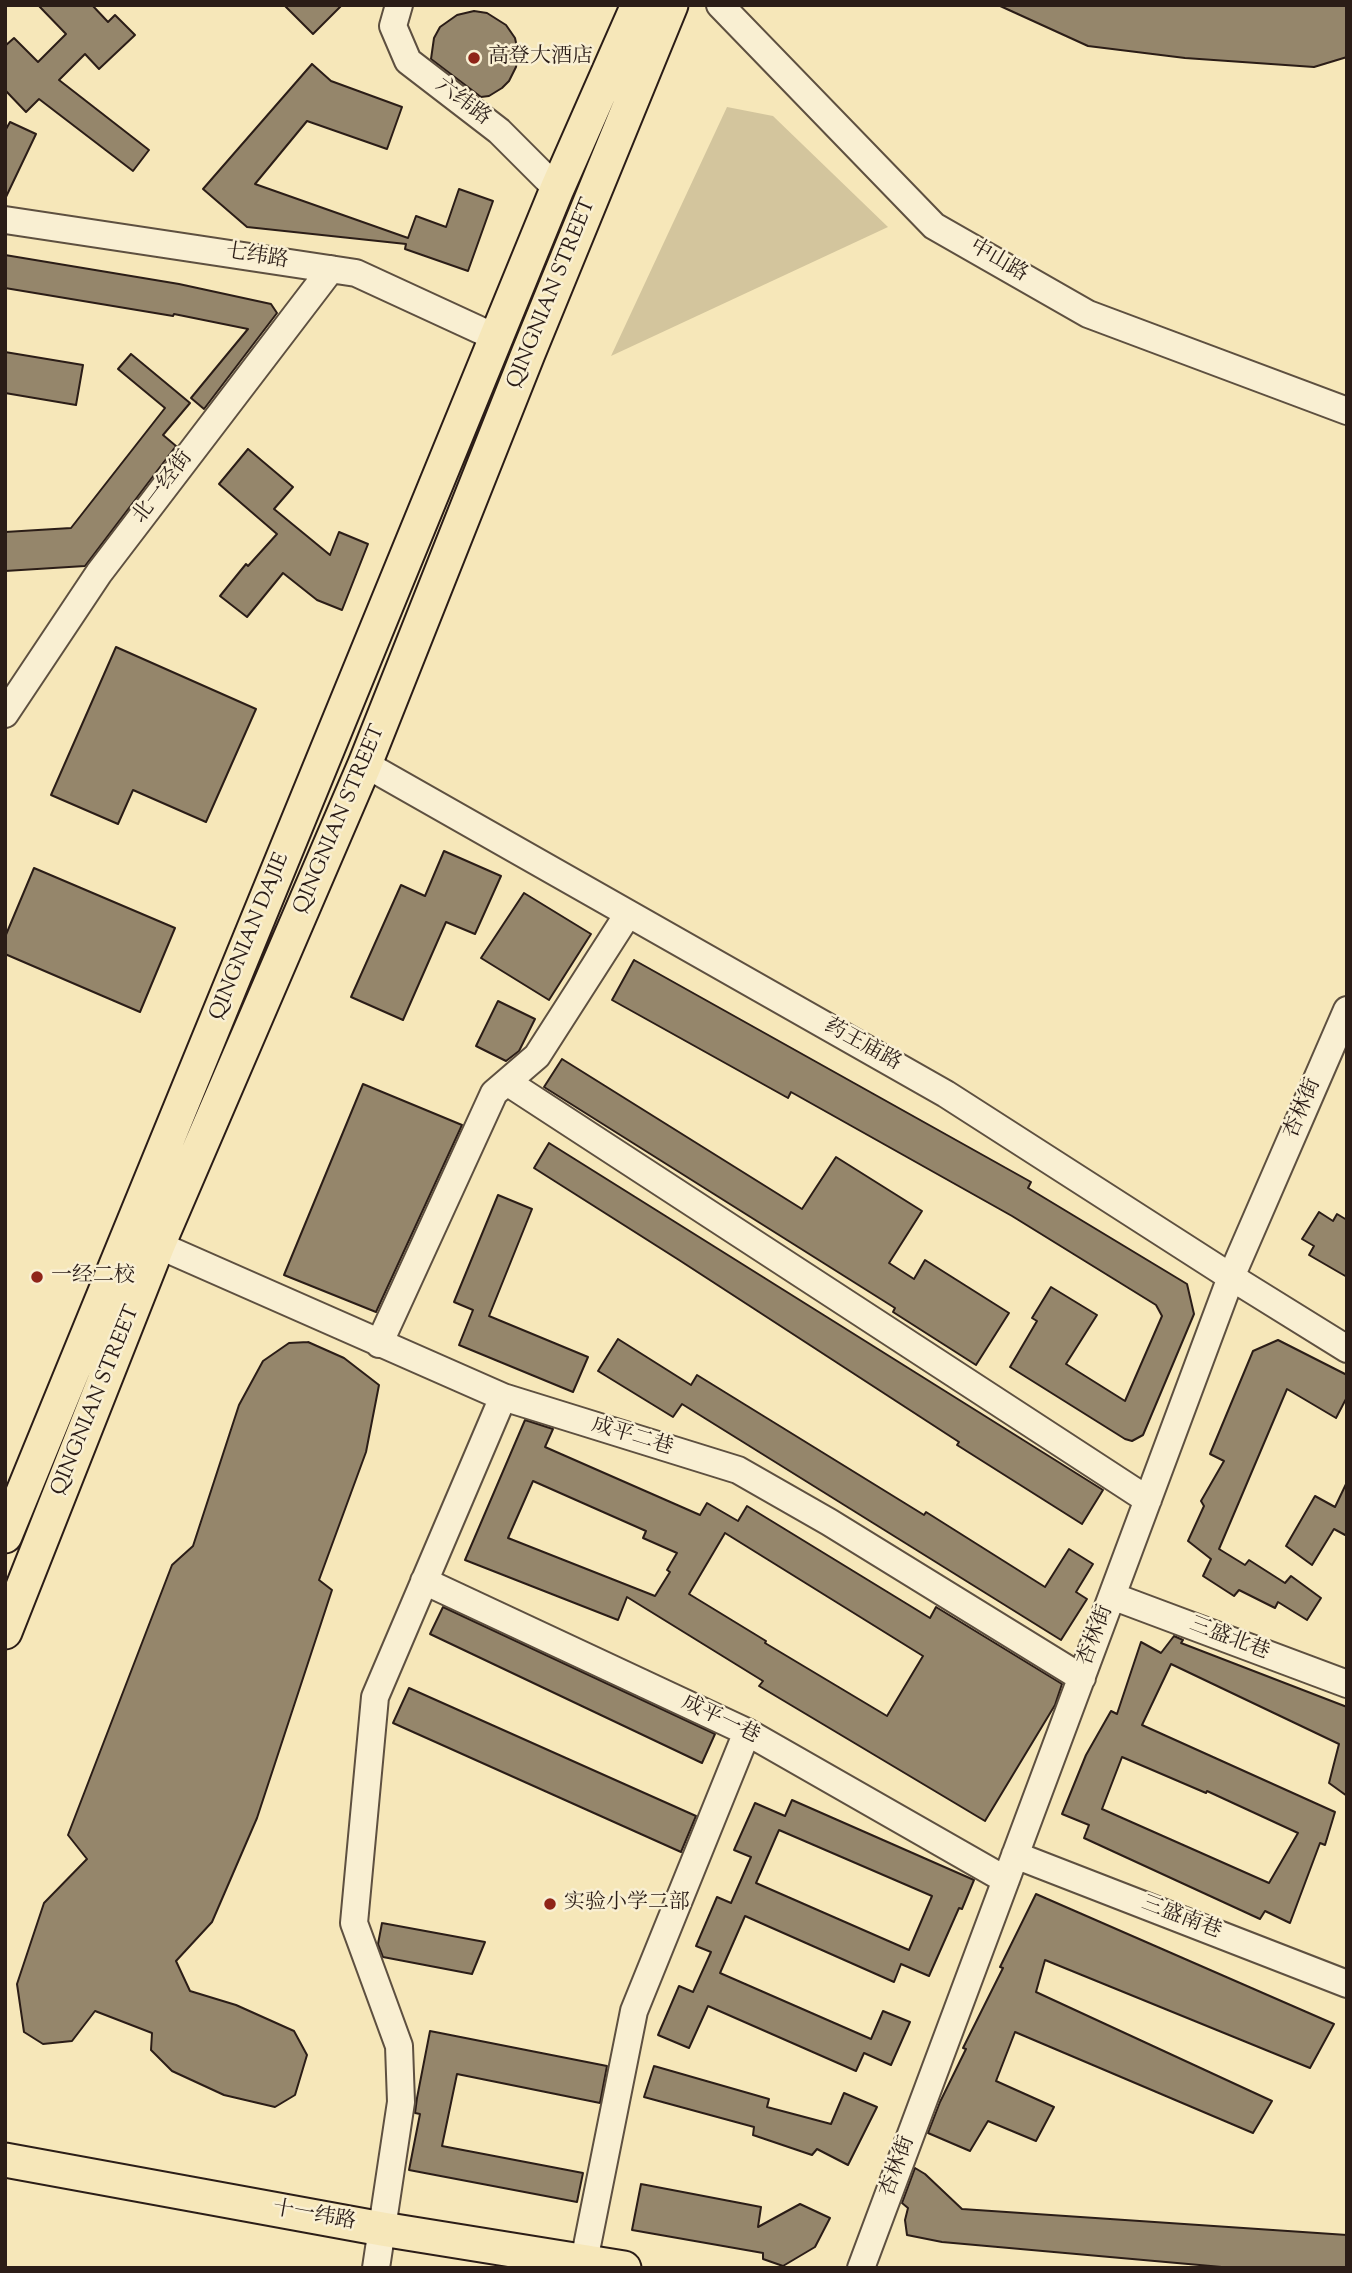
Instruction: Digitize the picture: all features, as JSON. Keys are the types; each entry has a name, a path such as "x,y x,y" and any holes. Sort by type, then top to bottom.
{"main road":[{"name":"QINGNIAN STREET","path":"497,338 557,189 638,5"},
{"name":"QINGNIAN STREET","path":"5,1632 158,1245 365,764 671,5"},
{"name":"QINGNIAN DAJIE","path":"5,1536 497,338"},
{"name":"十一纬路","path":"5,2160 382,2229 624,2268"}],"street":[{"name":"六纬路","path":"399,5 393,26 408,61 499,131 557,189"},
{"name":"中山路","path":"720,5 934,226 1088,314 1347,411"},
{"name":"七纬路","path":"5,220 356,273 497,338"},
{"name":"北一经街","path":"5,714 99,573 331,269"},
{"name":"药王庙路","path":"365,764 946,1094 1347,1349"},
{"path":"379,1344 494,1093 537,1056 628,914"},
{"name":"杏林街","path":"861,2268 1231,1277 1347,1010"},
{"path":"507,1082 1148,1500"},
{"name":"成平二巷","path":"158,1245 503,1397 738,1470 829,1522 1082,1678"},
{"path":"376,2268 401,2102 399,2046 355,1923 375,1697 503,1397"},
{"name":"成平一巷","path":"424,1581 747,1732 1006,1880"},
{"name":"三盛北巷","path":"1112,1596 1347,1684"},
{"path":"584,2261 634,2011 747,1732"},
{"name":"三盛南巷","path":"1015,1855 1347,1984"}],"shaded area":[{"path":"727,107 773,116 888,227 611,356"}],"building":[{"path":"38,5 92,5 108,22 115,15 135,35 99,69 85,54 59,80 149,150 133,171 39,99 26,112 5,90 5,46 14,38 38,62 66,34"},
{"path":"284,5 342,5 313,34"},
{"path":"998,5 1347,5 1347,57 1314,67 1185,58 1088,46"},
{"name":"高登大酒店","path":"474,11 487,13 506,25 515,38 518,52 516,67 509,81 489,96 481,97 431,59 434,38 440,27 457,15"},
{"path":"312,64 331,81 402,107 387,149 307,121 255,184 408,238 416,216 446,227 459,189 493,201 468,271 405,249 406,244 247,227 203,189"},
{"path":"10,122 36,134 5,199 5,131"},
{"path":"5,255 179,284 271,304 277,313 204,409 191,398 248,329 174,314 173,316 5,288"},
{"path":"5,352 83,365 76,405 5,393"},
{"path":"131,354 190,403 163,435 176,446 85,566 5,571 5,532 71,528 165,408 118,369"},
{"path":"248,449 293,487 274,509 330,555 339,532 368,544 342,610 317,600 283,573 247,617 220,596 246,564 248,566 277,534 219,484"},
{"path":"116,647 256,709 206,822 133,790 118,824 51,795"},
{"path":"444,851 501,876 475,934 446,922 403,1020 351,997 401,885 425,896"},
{"path":"34,868 175,928 140,1012 5,954 5,937"},
{"path":"524,893 591,934 549,1000 481,958"},
{"path":"634,960 1031,1182 1028,1188 1187,1284 1194,1314 1143,1435 1132,1441 1125,1439 1010,1367 1037,1321 1032,1318 1051,1287 1097,1315 1066,1364 1125,1401 1162,1316 1156,1305 1012,1216 791,1092 788,1098 612,1000"},
{"path":"498,1001 535,1019 519,1051 506,1061 476,1046"},
{"path":"562,1059 802,1209 836,1157 922,1211 889,1263 914,1279 925,1260 1009,1313 976,1365 893,1312 895,1308 544,1087"},
{"path":"363,1084 462,1125 376,1312 284,1275"},
{"path":"549,1143 1103,1490 1082,1524 534,1168"},
{"path":"498,1195 532,1209 489,1316 588,1357 573,1392 459,1345 473,1310 454,1302"},
{"path":"1319,1212 1333,1221 1337,1214 1347,1220 1347,1277 1309,1255 1314,1246 1302,1239"},
{"path":"618,1339 691,1385 697,1375 924,1515 926,1512 1045,1587 1069,1549 1093,1564 1076,1592 1087,1599 1061,1640 682,1404 673,1417 598,1371"},
{"path":"1278,1340 1347,1375 1347,1397 1336,1418 1287,1389 1219,1549 1245,1565 1249,1560 1285,1583 1291,1576 1321,1598 1307,1620 1278,1602 1275,1608 1239,1590 1234,1596 1203,1576 1211,1559 1188,1541 1204,1506 1201,1501 1224,1461 1210,1454 1253,1351"},
{"path":"308,1342 344,1358 379,1385 366,1452 319,1580 332,1590 257,1818 212,1922 176,1961 190,1991 236,2005 294,2031 307,2055 295,2095 275,2107 224,2095 172,2071 151,2050 152,2033 95,2011 72,2041 43,2044 24,2032 17,1984 44,1903 87,1859 68,1835 172,1565 193,1546 239,1405 263,1361 289,1343"},
{"path":"525,1420 553,1429 545,1447 700,1515 707,1503 738,1521 747,1506 930,1618 936,1607 1062,1684 1055,1705 985,1821 759,1686 763,1681 627,1597 618,1620 465,1560","holes":["533,1481 646,1531 643,1538 677,1553 667,1570 670,1572 655,1596 508,1538","725,1533 923,1656 887,1716 689,1594"]},
{"path":"1347,1482 1347,1536 1334,1529 1312,1565 1286,1546 1315,1496 1335,1507"},
{"path":"443,1607 715,1734 702,1763 430,1634"},
{"path":"1174,1636 1183,1640 1181,1643 1347,1707 1347,1796 1329,1783 1339,1744 1171,1664 1142,1725 1335,1812 1325,1845 1320,1843 1290,1923 1265,1911 1260,1919 1084,1838 1089,1825 1062,1814 1086,1755 1111,1711 1117,1714 1141,1642 1161,1653","holes":["1122,1757 1206,1793 1207,1791 1298,1833 1269,1883 1102,1809"]},
{"path":"409,1688 696,1816 681,1852 393,1723"},
{"path":"792,1800 974,1880 929,1976 901,1964 894,1982 745,1916 720,1973 871,2039 883,2011 910,2022 891,2065 864,2053 856,2071 708,2006 689,2048 658,2035 679,1986 693,1992 711,1952 696,1946 717,1897 731,1903 751,1857 734,1850 755,1803 785,1816","holes":["779,1830 932,1896 909,1950 756,1883"]},
{"path":"1036,1894 1334,2024 1310,2068 1045,1960 1036,1992 1272,2101 1253,2133 1015,2032 996,2081 1054,2107 1036,2141 988,2121 970,2151 928,2133 966,2049 963,2048"},
{"path":"382,1923 485,1942 472,1974 383,1957 378,1944"},
{"path":"430,2031 607,2066 600,2103 457,2074 442,2146 583,2173 577,2202 409,2170 420,2114 415,2113 417,2098"},
{"path":"654,2066 769,2099 767,2107 831,2124 844,2093 877,2107 848,2165 817,2149 812,2155 753,2135 754,2127 644,2097"},
{"path":"915,2168 962,2209 1347,2235 1347,2268 1233,2268 942,2242 907,2235 905,2220 908,2208 902,2203"},
{"path":"641,2184 761,2207 758,2227 800,2204 830,2218 815,2247 783,2266 763,2259 763,2253 632,2230"}],"place":[{"name":"高登大酒店","path":"474,58"},
{"name":"一经二校","path":"37,1277"},
{"name":"实验小学二部","path":"550,1904"}]}
